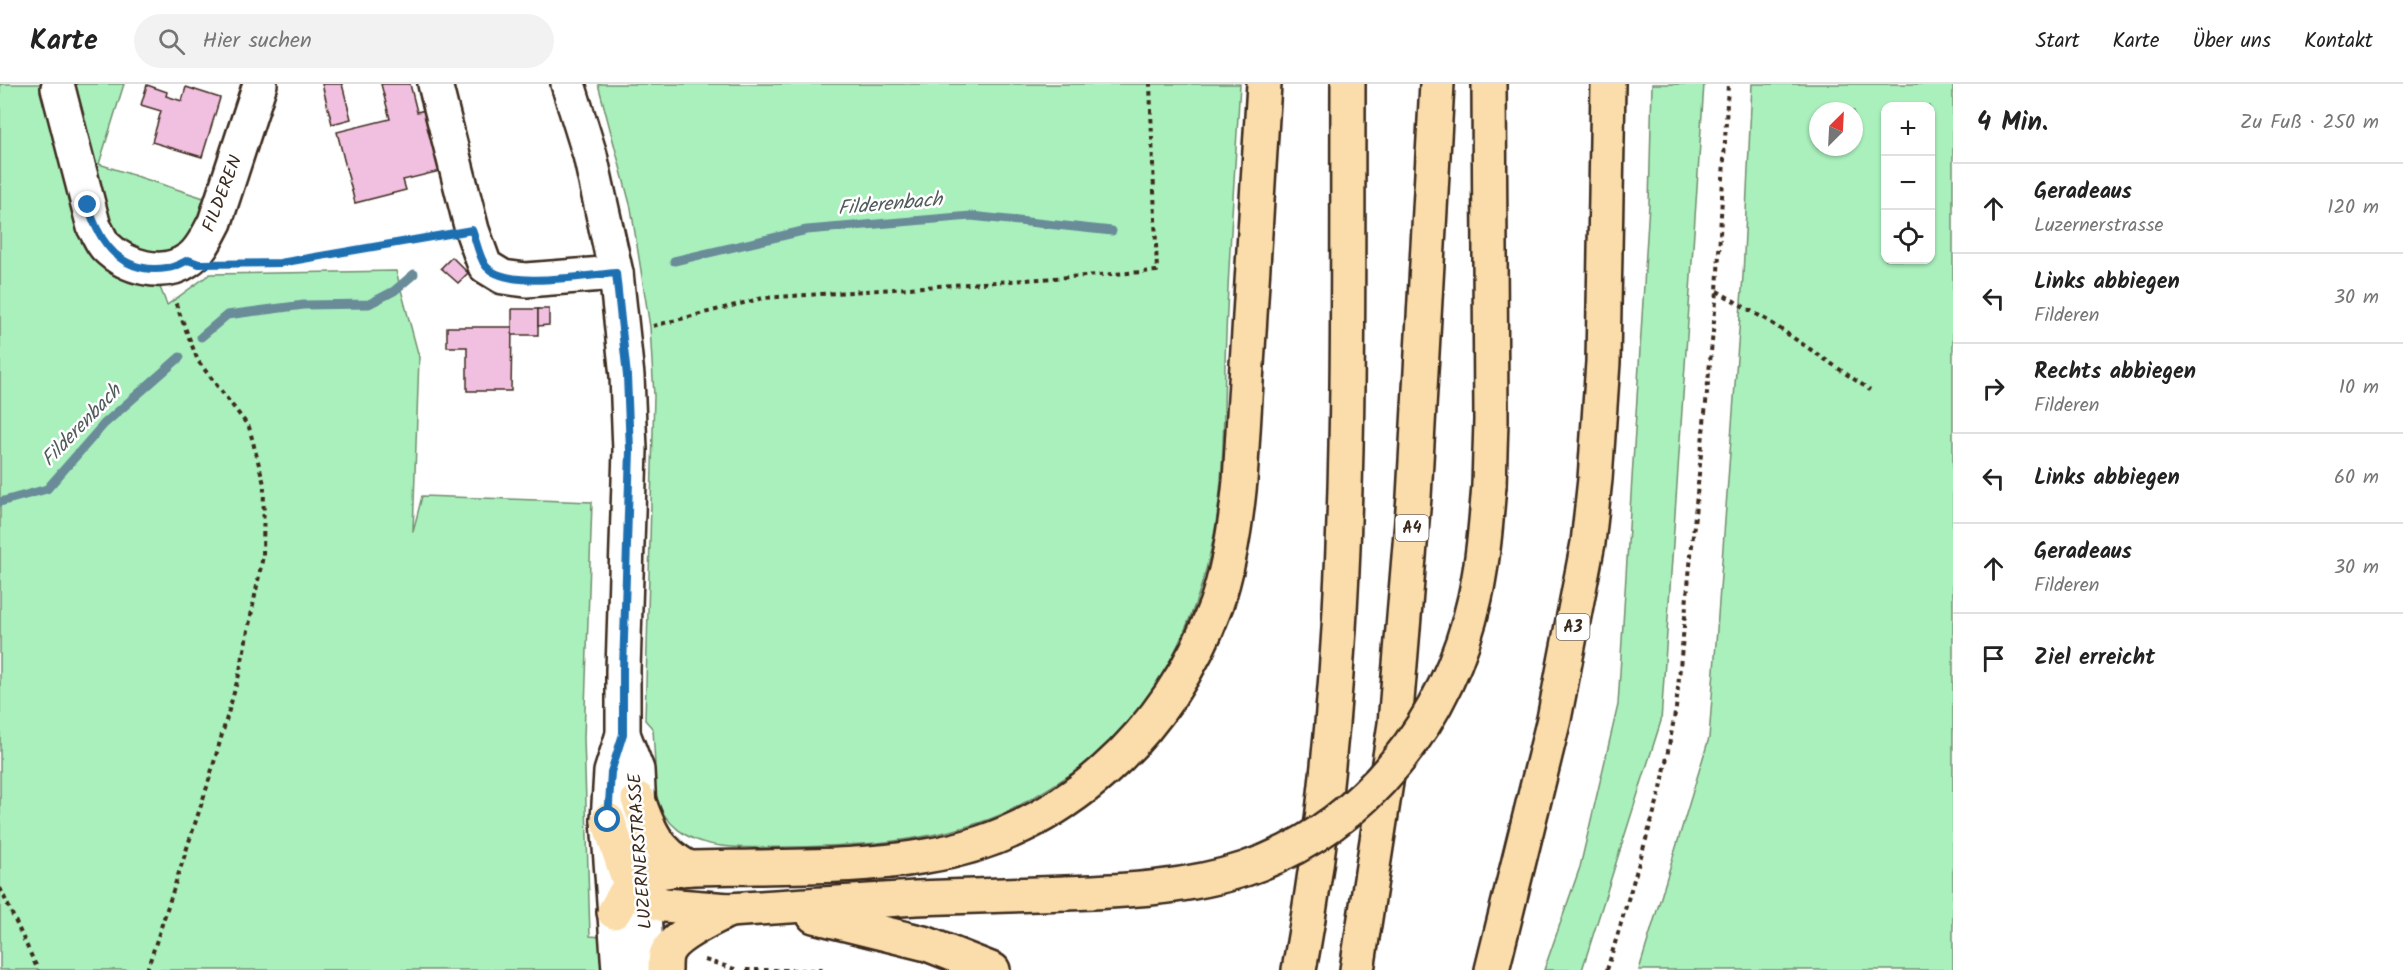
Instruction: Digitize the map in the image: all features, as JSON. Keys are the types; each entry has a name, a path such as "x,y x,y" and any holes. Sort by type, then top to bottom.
{"highway":[{"path":"632,893 688,868 875,862 926,856 966,848 1016,830 1053,809 1087,786 1147,729 1172,694 1216,605 1235,526 1240,481 1264,84"},
{"path":"1326,84 1347,363"},
{"path":"1299,970 1311,909 1329,770 1346,530 1348,84"},
{"name":"A4","path":"1357,970 1395,724 1414,497 1437,84"},
{"path":"632,893 664,905 729,910 1162,886 1201,880 1244,869 1297,846 1338,818 1373,789 1424,727 1452,669 1467,625 1478,580 1489,485 1491,420 1489,84"},
{"name":"A3","path":"1479,970 1524,838 1554,719 1588,543 1603,362 1608,84"},
{"path":"638,799 650,833 672,858 688,868"},
{"path":"608,820 632,893"},
{"path":"1492,970 1524,838"},
{"path":"777,908 854,924 927,944 993,970"},
{"path":"665,970 667,954 675,942 699,925 729,910"}],"main road":[{"name":"FILDEREN","path":"178,264 205,242 215,222 260,84"},
{"path":"435,84 472,230 485,266 503,277 526,280 616,273"},
{"name":"LUZERNERSTRASSE","path":"568,84 590,155 616,273 627,376 630,450 623,734 611,772 608,820"},
{"path":"58,88 94,227 105,246 123,260 146,268 178,264"},
{"name":"LUZERNERSTRASSE","path":"619,970 632,893 638,799 637,770 623,734"},
{"name":"LUZERNERSTRASSE","path":"632,893 647,970"}],"path":[{"path":"623,334 763,298 1157,271 1150,84"},
{"path":"1607,970 1660,789 1676,708 1717,291 1728,84"},
{"path":"147,970 207,787 239,675 263,556 264,484 249,427 198,361 175,307 178,264 280,263 472,230"},
{"path":"1717,291 1770,322 1870,390"},
{"path":"0,888 38,970"},
{"path":"747,970 826,970"}],"green space":[{"path":"0,84 124,84 99,164 210,200 197,229 179,251 152,258 107,238 53,107 74,218 92,242 158,282 167,305 210,274 396,271 419,357 413,532 422,496 592,502 584,738 590,936 601,937 604,970 0,970"},
{"path":"598,84 1240,84 1227,303 1221,485 1207,567 1186,628 1157,683 1118,734 1085,765 1031,799 998,816 966,827 917,838 866,844 742,848 700,841 682,833 668,819 656,799 648,772 655,764 653,729 645,720 654,396 650,327 631,208"},
{"path":"1652,84 1704,84 1661,721 1582,970 1544,970 1580,867 1618,705 1649,204"},
{"path":"1752,84 1953,84 1953,970 1639,970 1709,738 1743,276"}],"building":[{"path":"322,84 342,84 351,119 332,124"},
{"path":"381,84 410,84 417,112 425,110 440,171 403,180 406,190 355,203 337,132 390,119"},
{"path":"147,85 167,92 166,96 182,101 186,87 220,98 202,157 152,142 161,111 141,105"},
{"path":"452,257 468,273 458,283 441,268"},
{"path":"512,309 538,309 538,335 512,335"},
{"path":"538,309 549,309 549,325 538,326"},
{"path":"447,327 512,327 511,391 467,391 467,347 447,347"}],"waterway":[{"name":"Filderenbach","path":"674,261 807,230 971,216 1112,231"},
{"name":"Filderenbach","path":"201,337 227,315 304,305 369,304 394,291 414,274"},
{"name":"Filderenbach","path":"0,502 47,489 104,424 180,357"}],"route":[{"path":"88,205 94,227 105,246 123,260 146,268 168,268 188,260 199,264 280,263 472,230 485,266 503,277 526,280 616,273 627,376 630,450 623,734 611,772 608,820"}]}
